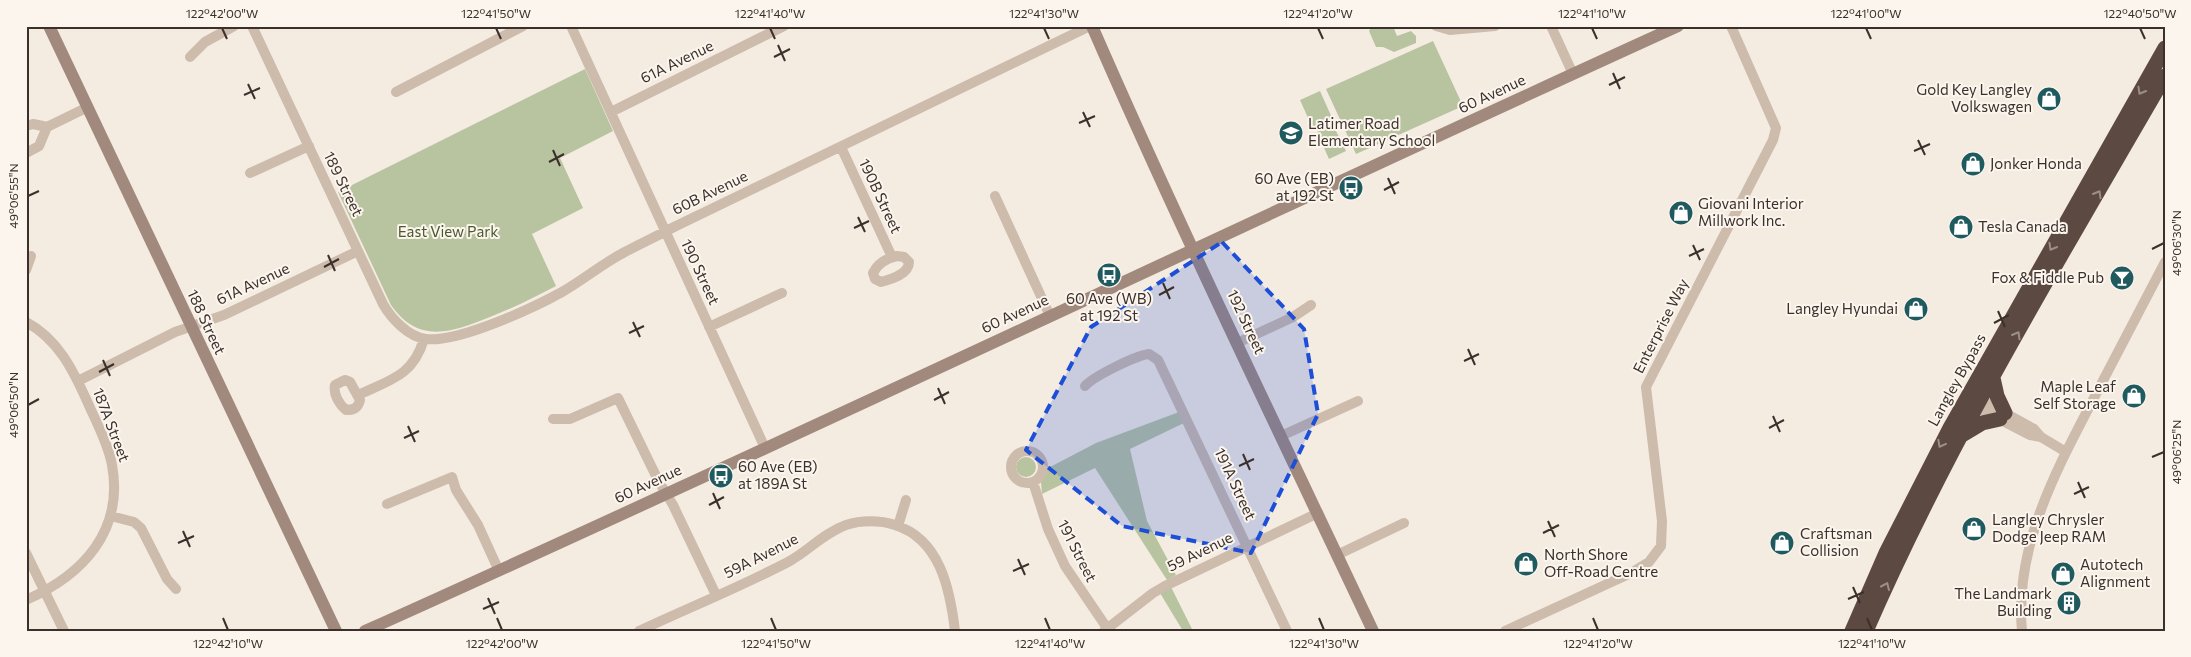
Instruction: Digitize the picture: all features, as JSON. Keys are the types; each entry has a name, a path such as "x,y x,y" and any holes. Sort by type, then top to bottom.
{"highway":[{"name":"Langley Bypass","path":"1852,631 1886,553 1923,478 1972,400 2165,48"},
{"name":"Langley Bypass","path":"1866,631 1902,552 1960,435 1972,400 1993,378 2165,76"},
{"path":"1960,435 1982,423 2003,416 1993,378"}],"street":[{"name":"188 Street","path":"49,26 336,631"},
{"path":"190,57 205,42 234,26"},
{"name":"189 Street","path":"252,26 389,314 410,333 424,339"},
{"path":"396,92 523,26"},
{"name":"190 Street","path":"571,26 765,448"},
{"name":"61A Avenue","path":"610,112 784,26"},
{"name":"60B Avenue","path":"424,339 455,337 492,324 561,292 622,254 665,232 1091,26"},
{"name":"192 Street","path":"1091,26 1193,249 1373,631"},
{"path":"1436,26 1450,30 1495,26"},
{"path":"1551,26 1573,74"},
{"name":"60 Avenue","path":"365,631 499,571 1678,26"},
{"name":"Enterprise Way","path":"1506,631 1631,572 1649,562 1661,546 1662,521 1646,387 1773,140 1776,128 1732,26"},
{"path":"26,126 32,124 47,127 88,107"},
{"path":"26,153 40,146 47,127"},
{"path":"250,173 309,146"},
{"name":"190B Street","path":"841,147 892,257"},
{"path":"995,196 1050,316"},
{"name":"61A Avenue","path":"78,381 190,326 224,315 358,251"},
{"path":"26,270 31,256"},
{"path":"2022,631 2023,581 2036,519 2066,452 2165,262"},
{"path":"709,327 782,293"},
{"path":"1237,343 1293,317 1310,305"},
{"name":"187A Street","path":"26,322 52,341 78,381 105,442 112,465 114,489 111,516 100,539 84,562 62,581 26,600"},
{"path":"358,395 402,374 410,368 417,359 424,339"},
{"name":"191A Street","path":"1086,386 1101,375 1141,356 1149,354 1158,360 1287,631"},
{"path":"553,419 570,419 618,398 716,595"},
{"path":"1972,400 2003,416 2030,435 2041,437 2066,452"},
{"path":"1281,436 1358,401"},
{"path":"387,504 452,477 456,490 478,525 499,571"},
{"name":"191 Street","path":"1033,482 1048,529 1065,566 1106,629"},
{"path":"906,500 898,526 921,539 936,559 949,594 955,631"},
{"name":"59 Avenue","path":"1106,629 1153,593 1318,513"},
{"path":"111,516 134,522 141,528 167,579 176,589"},
{"name":"59A Avenue","path":"639,631 788,562 828,534 847,524 879,522 898,526"},
{"path":"1337,555 1404,523"},
{"path":"26,553 64,631"}],"highlighted area":[{"path":"1222,242 1304,329 1318,414 1251,553 1122,526 1026,450 1091,327"}],"green space":[{"path":"1372,26 1393,26 1397,36 1411,31 1416,36 1416,43 1394,52 1383,47 1376,47 1369,31"},
{"path":"1433,41 1463,106 1356,154 1326,89"},
{"name":"East View Park","path":"585,69 613,131 560,158 583,208 532,234 556,286 507,310 462,327 437,332 413,326 402,318 391,305 338,192"},
{"path":"1320,91 1333,120 1313,129 1300,100"},
{"path":"1333,125 1346,151 1329,159 1317,132"},
{"path":"1179,412 1184,423 1130,449 1147,521 1176,575 1167,580 1095,468 1042,494 1041,482 1045,466 1052,466 1096,443"},
{"path":"1022,457 1030,457 1036,463 1036,471 1030,477 1022,477 1016,471 1016,463"},
{"path":"1171,587 1193,631 1183,631 1160,593"}],"place":[{"name":"Gold Key Langley Volkswagen","path":"2049,99"},
{"name":"Latimer Road Elementary School","path":"1291,133"},
{"name":"Jonker Honda","path":"1973,164"},
{"name":"60 Ave (EB) at 192 St","path":"1351,188"},
{"name":"Giovani Interior Millwork Inc.","path":"1681,213"},
{"name":"Tesla Canada","path":"1961,227"},
{"name":"60 Ave (WB) at 192 St","path":"1109,275"},
{"name":"Fox & Fiddle Pub","path":"2122,278"},
{"name":"Langley Hyundai","path":"1916,309"},
{"name":"Maple Leaf Self Storage","path":"2134,396"},
{"name":"60 Ave (EB) at 189A St","path":"721,476"},
{"name":"Langley Chrysler Dodge Jeep RAM","path":"1974,529"},
{"name":"Craftsman Collision","path":"1782,543"},
{"name":"North Shore Off-Road Centre","path":"1526,564"},
{"name":"Autotech Alignment","path":"2063,574"},
{"name":"The Landmark Building","path":"2069,603"}]}
